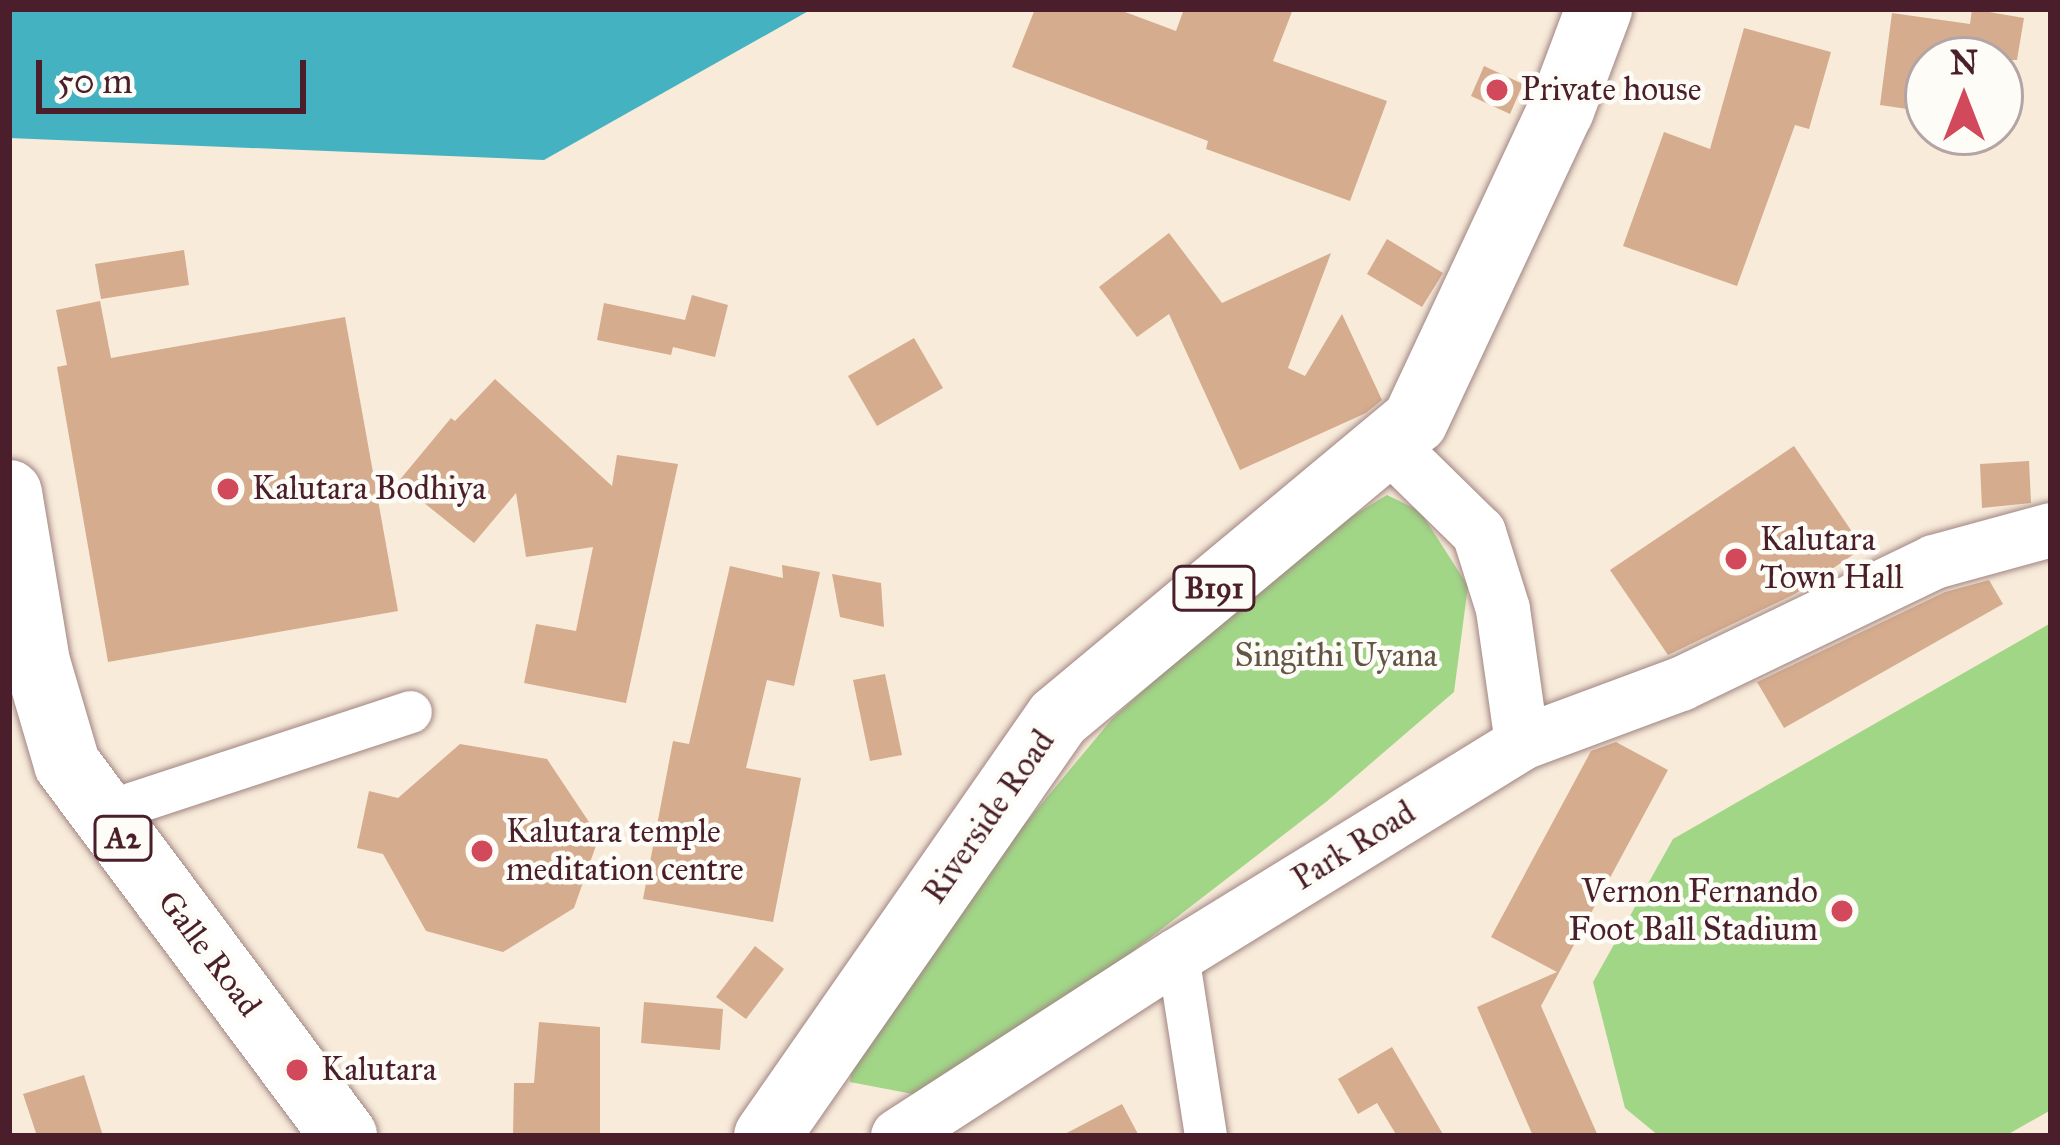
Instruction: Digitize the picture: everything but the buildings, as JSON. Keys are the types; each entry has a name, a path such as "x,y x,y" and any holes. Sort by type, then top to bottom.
{"main road":[{"name":"Riverside Road","path":"767,1136 1058,718 1415,421 1561,110 1599,9"},
{"name":"Galle Road","path":"9,493 37,662 68,764 344,1136"}],"street":[{"path":"1388,444 1479,533 1503,609 1522,743"},
{"name":"Park Road","path":"898,1136 1178,955 1522,743 1681,684 1934,562 2051,530"},
{"path":"104,813 411,712"},
{"path":"1178,955 1206,1136"}],"green space":[{"name":"Singithi Uyana","path":"1387,495 1420,511 1468,586 1454,692 1326,802 1093,982 918,1095 850,1082 856,1027 1112,719 1304,545"},
{"name":"Vernon Fernando Foot Ball Stadium","path":"2051,623 2051,1110 2005,1136 1659,1136 1625,1108 1593,982 1673,839"}],"water":[{"path":"9,9 812,9 544,160 9,138"}],"place":[{"name":"Private house","path":"1497,90"},
{"name":"Kalutara Bodhiya","path":"228,489"},
{"name":"Kalutara Town Hall","path":"1736,559"},
{"name":"Kalutara temple meditation centre","path":"482,851"},
{"name":"Vernon Fernando Foot Ball Stadium","path":"1842,911"},
{"name":"Kalutara","path":"297,1070"}]}
